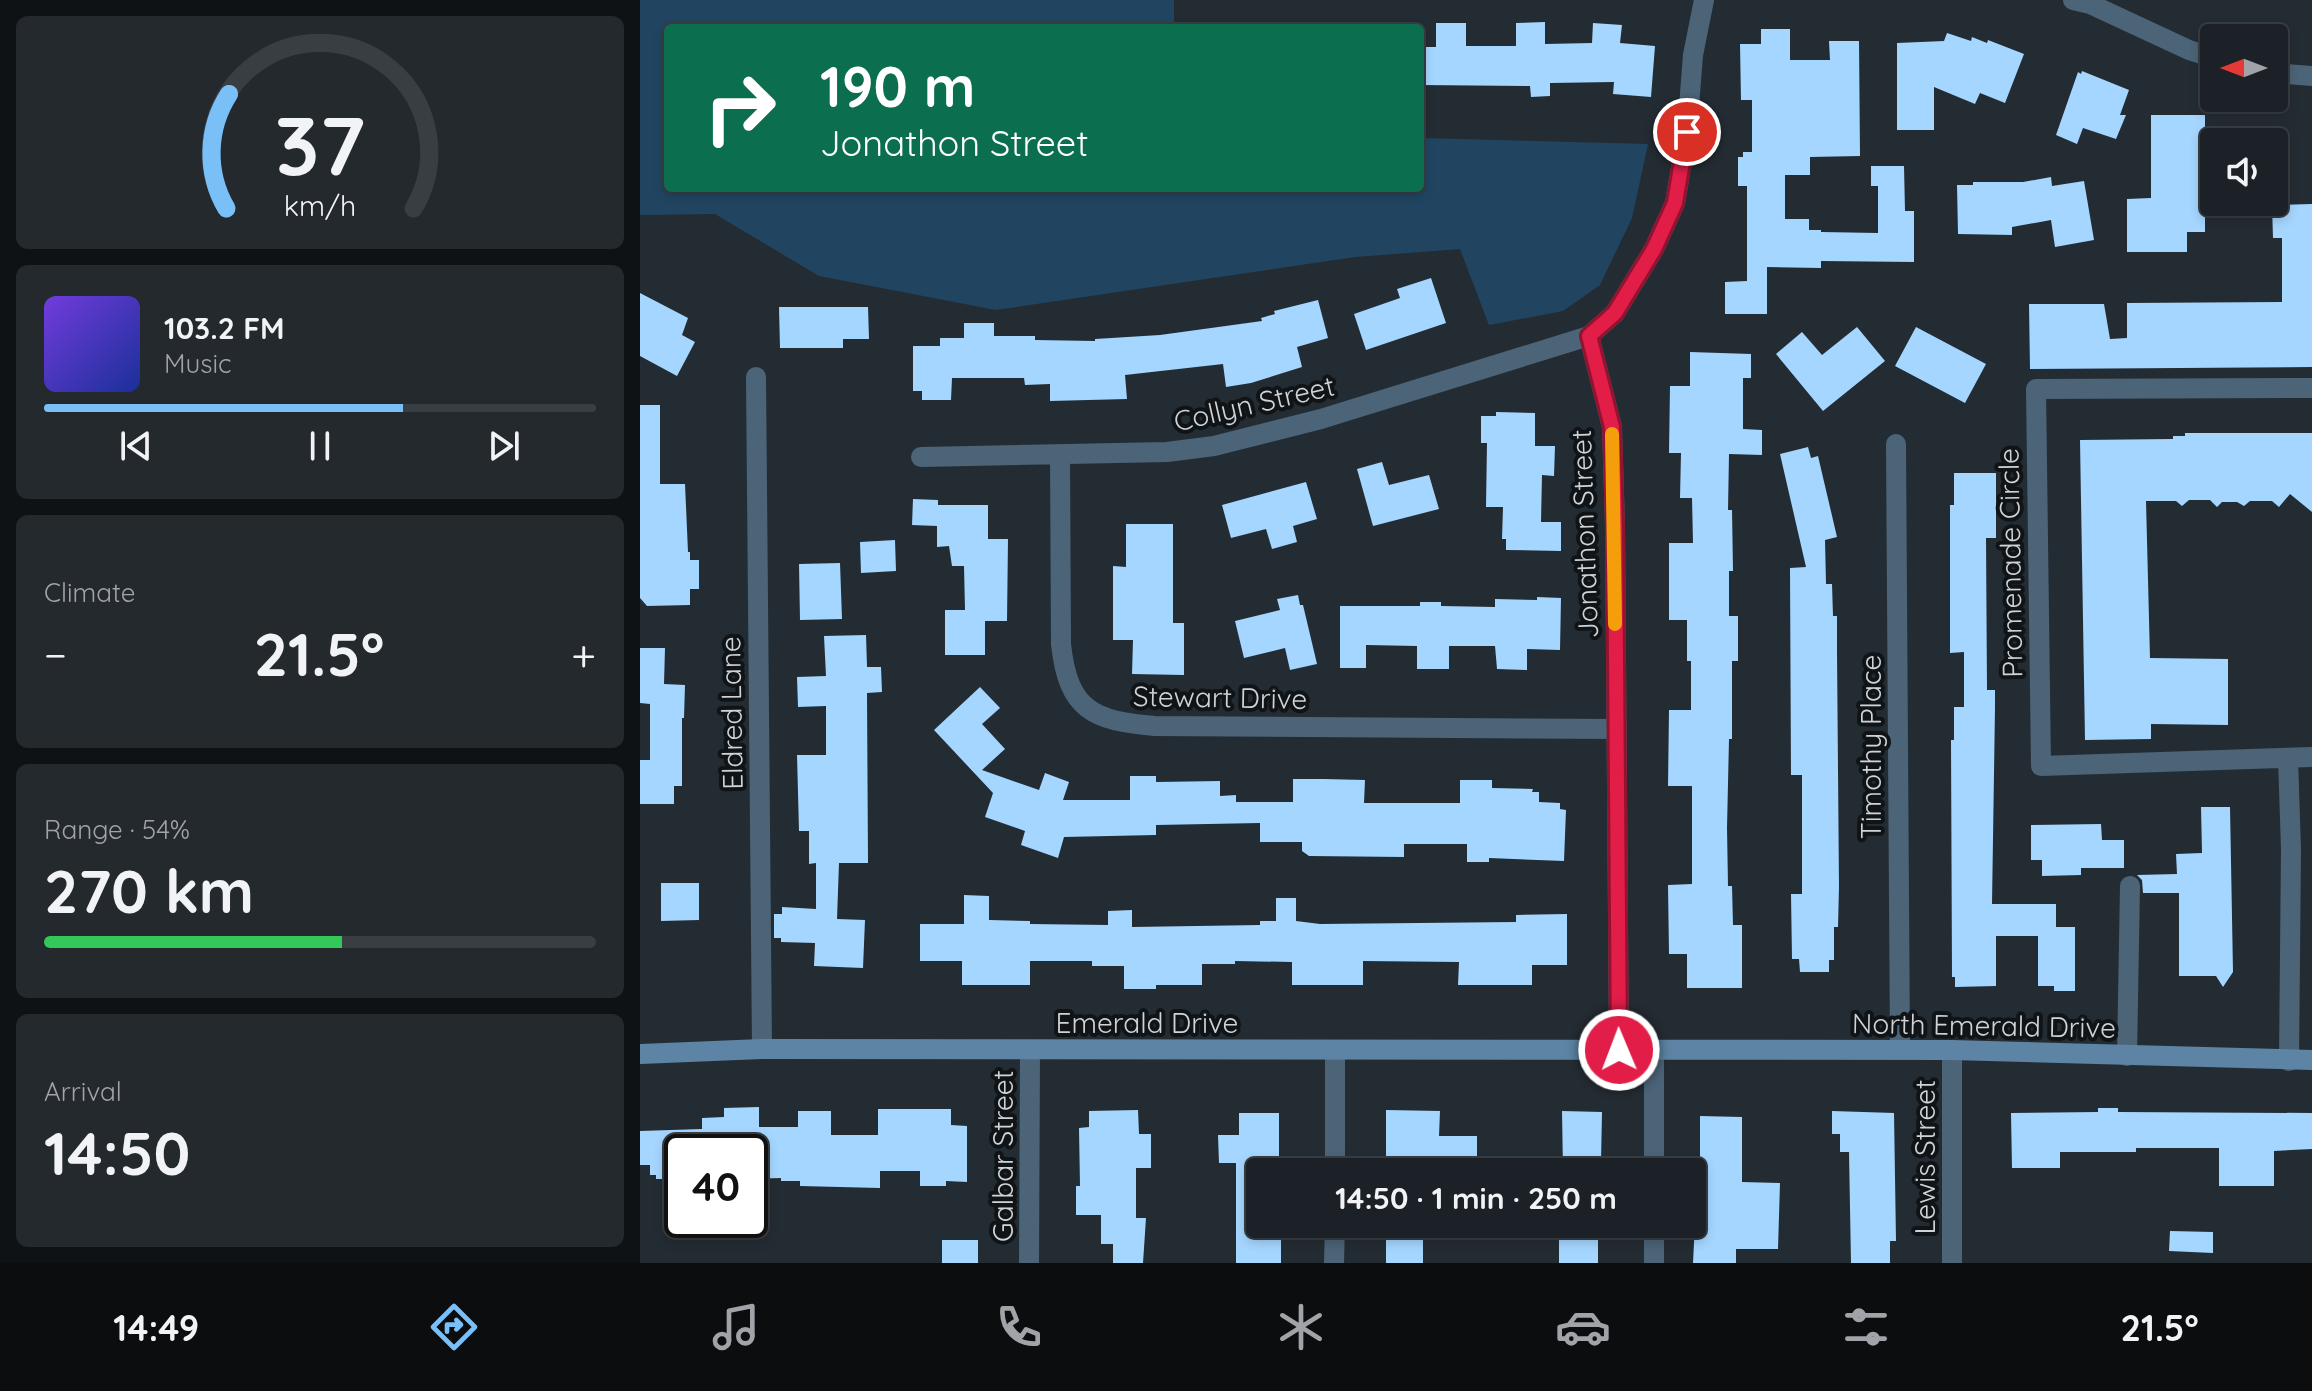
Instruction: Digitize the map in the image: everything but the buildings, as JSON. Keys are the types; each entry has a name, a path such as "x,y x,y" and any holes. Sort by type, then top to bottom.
{"main road":[{"name":"Emerald Drive","path":"640,1054 762,1049 1654,1050"},
{"name":"North Emerald Drive","path":"1654,1050 1952,1050 2312,1060"}],"street":[{"path":"1589,336 1615,313 1654,249 1675,203 1687,132 1693,55 1704,0"},
{"path":"2084,1 2200,54"},
{"path":"2288,74 2312,76"},
{"name":"Collyn Street","path":"921,457 1167,452 1214,446 1321,419 1589,336"},
{"name":"Jonathon Street","path":"1589,336 1612,427 1619,1050"},
{"name":"Eldred Lane","path":"756,377 762,1049"},
{"name":"Promenade Circle","path":"2312,388 2036,389 2041,766 2312,757"},
{"name":"Timothy Place","path":"1896,444 1900,1050"},
{"name":"Stewart Drive","path":"1060,456 1061,644 1064,672 1075,695 1091,712 1118,723 1155,726 1616,729"},
{"path":"2288,758 2291,849 2289,1061"},
{"path":"2127,1056 2130,886"},
{"name":"Galbar Street","path":"1029,1263 1030,1050"},
{"path":"1335,1050 1335,1158"},
{"path":"1654,1050 1654,1158"},
{"name":"Lewis Street","path":"1952,1050 1952,1263"},
{"path":"1334,1263 1335,1238"},
{"path":"1654,1238 1654,1263"}],"shaded area":[{"path":"640,0 1174,0 1174,24 664,24 664,192 1424,192 1424,138 1648,144 1632,218 1600,285 1563,311 1489,325 1460,249 1355,257 996,310 819,276 715,214 640,215"}],"slow traffic":[{"path":"1612,434 1615,624"}],"route":[{"path":"1619,1050 1612,427 1589,336 1615,313 1654,249 1675,203 1687,132"}]}
